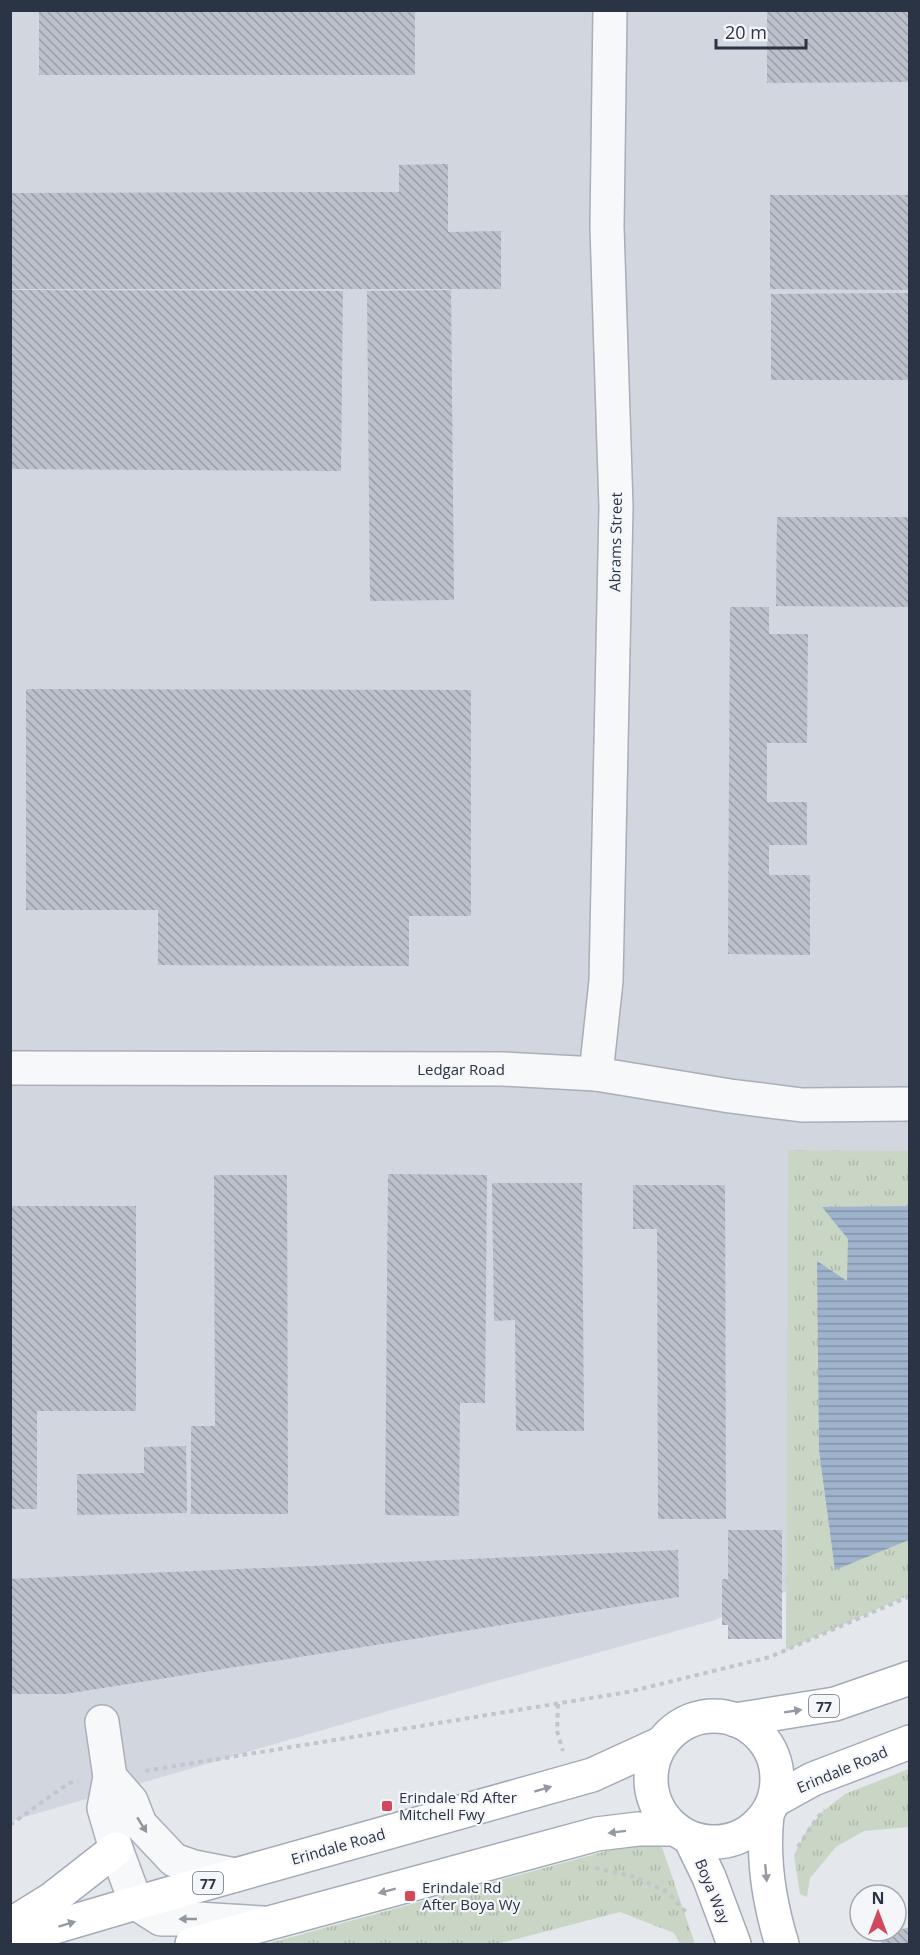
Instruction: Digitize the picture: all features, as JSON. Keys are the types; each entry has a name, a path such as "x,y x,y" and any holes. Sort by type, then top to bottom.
{"main road":[{"name":"Erindale Road","path":"735,1720 835,1704 909,1678"},
{"name":"Erindale Road","path":"192,1944 597,1834 638,1829 683,1834 716,1842 741,1837 756,1828 771,1807 778,1783 777,1767 771,1751 750,1727 719,1716 703,1717 687,1722 673,1731 662,1743 651,1773 651,1789 660,1811 683,1834"},
{"name":"Erindale Road","path":"771,1807 813,1779 909,1742"},
{"name":"Erindale Road","path":"10,1940 592,1775 662,1743"},
{"path":"771,1807 764,1844 766,1881 782,1944"},
{"name":"Boya Way","path":"683,1834 709,1877 734,1944"},
{"path":"10,1925 52,1899 116,1849"}],"street":[{"name":"Abrams Street","path":"596,1074 606,981 616,519 607,227 610,10"},
{"name":"Ledgar Road","path":"10,1068 502,1069 596,1074 730,1096 802,1105 909,1104"},
{"path":"102,1722 110,1777 104,1808 136,1903 161,1919 268,1924"},
{"path":"110,1777 131,1801 140,1824 174,1860 194,1867 235,1875"}],"path":[{"path":"10,1824 69,1783 628,1692 770,1657 909,1596"}],"shaded area":[{"path":"11,11 909,11 909,1543 712,1621 388,1711 11,1821"}],"green space":[{"path":"788,1150 909,1151 909,1595 786,1650"},
{"path":"909,1769 909,1827 864,1831 836,1847 810,1878 807,1897 800,1894 794,1855 807,1830 822,1812 845,1794"},
{"path":"621,1847 662,1847 695,1944 680,1944 674,1933 620,1912 497,1944 266,1944"}],"water":[{"path":"909,1206 909,1540 835,1570 819,1450 817,1261 847,1281 848,1239 822,1207"}],"building":[{"path":"39,10 415,10 415,75 39,75"},
{"path":"767,10 910,10 910,82 767,83"},
{"path":"448,164 448,232 501,231 501,289 10,289 10,193 399,192 399,165"},
{"path":"770,195 910,195 910,290 770,289"},
{"path":"10,290 343,291 341,471 10,469"},
{"path":"451,290 454,600 370,601 367,291"},
{"path":"910,293 910,380 771,380 771,294"},
{"path":"777,517 910,517 910,607 776,606"},
{"path":"730,607 769,607 769,634 808,634 807,743 767,743 767,802 807,802 807,845 769,845 769,875 810,875 810,955 728,954"},
{"path":"26,689 471,690 471,916 409,916 409,966 158,965 158,910 26,910"},
{"path":"388,1174 487,1175 485,1403 460,1403 459,1516 385,1515"},
{"path":"214,1175 287,1175 288,1514 191,1514 191,1426 215,1426"},
{"path":"492,1183 582,1183 584,1431 516,1431 515,1320 494,1321"},
{"path":"633,1185 725,1185 726,1519 658,1519 657,1229 633,1229"},
{"path":"10,1206 136,1206 136,1411 37,1411 37,1509 10,1509"},
{"path":"186,1446 187,1513 77,1515 77,1474 144,1473 144,1447"},
{"path":"728,1530 782,1530 782,1639 728,1639 728,1625 722,1625 722,1579 728,1579"},
{"path":"678,1550 679,1597 65,1694 10,1694 10,1579"},
{"path":"910,1927 910,1944 882,1944 908,1943 908,1928"}],"place":[{"name":"Erindale Rd After Mitchell Fwy","path":"387,1806"},
{"name":"Erindale Rd After Boya Wy","path":"410,1896"}]}
